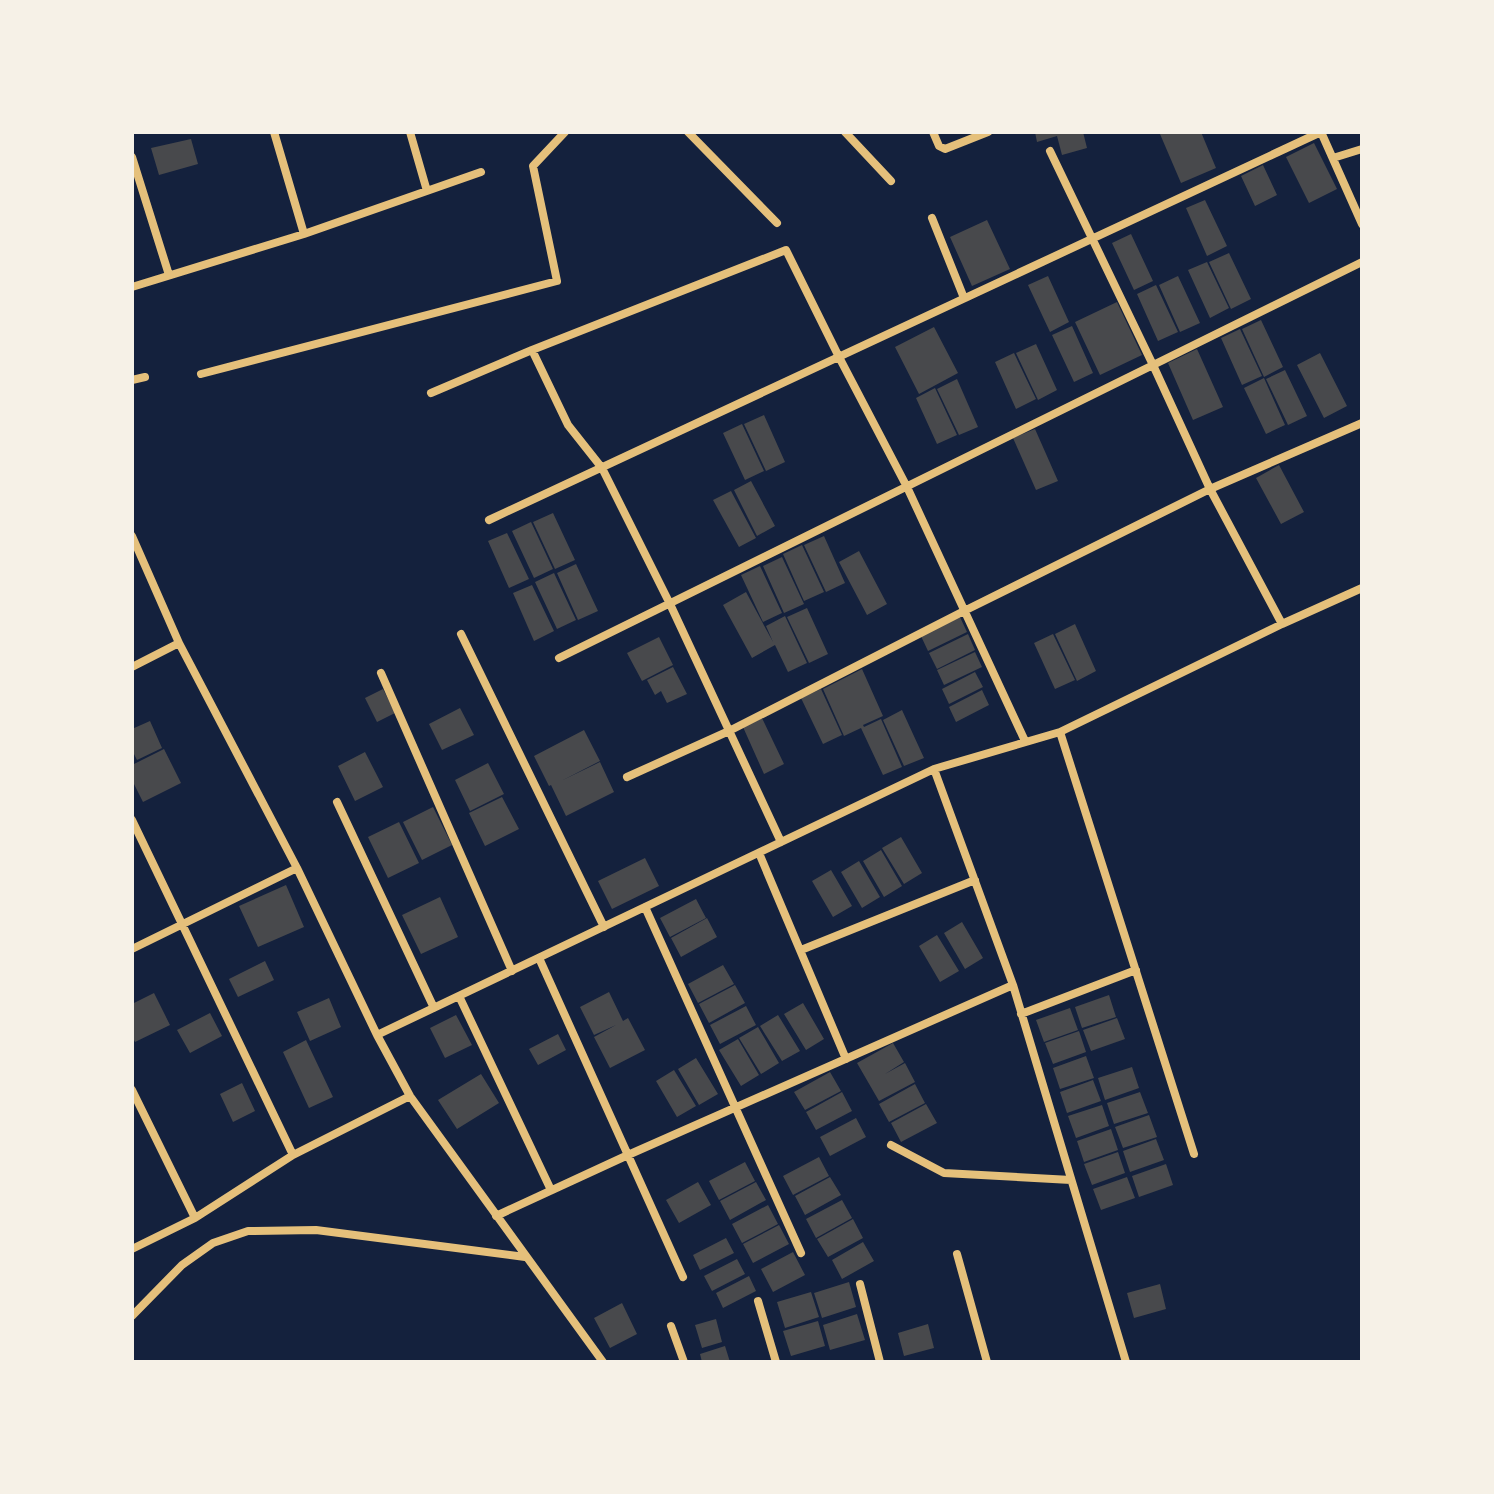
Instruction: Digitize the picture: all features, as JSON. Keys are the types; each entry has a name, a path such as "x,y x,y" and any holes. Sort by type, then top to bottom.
{"street":[{"path":"274,132 304,234"},
{"path":"410,132 427,191"},
{"path":"201,374 557,281 533,166 565,132"},
{"path":"688,132 777,223"},
{"path":"845,132 891,181"},
{"path":"933,132 939,146 945,149 988,132"},
{"path":"489,520 1321,132 1362,224"},
{"path":"1333,158 1362,149"},
{"path":"1050,151 1210,489 1282,624"},
{"path":"132,157 169,275"},
{"path":"132,287 304,234 481,172"},
{"path":"932,218 964,298"},
{"path":"431,393 786,250 907,487 1025,741"},
{"path":"559,658 1362,262"},
{"path":"532,350 568,425 602,468 670,604 781,842"},
{"path":"132,380 145,377"},
{"path":"627,777 729,731 1210,489 1362,423"},
{"path":"132,536 179,643 297,868 377,1035 410,1096 603,1362"},
{"path":"377,1035 934,769 1060,732 1362,588"},
{"path":"461,634 604,927"},
{"path":"132,667 179,643"},
{"path":"381,673 512,971"},
{"path":"1060,732 1194,1154"},
{"path":"934,769 1013,985 1126,1362"},
{"path":"337,802 434,1008"},
{"path":"132,820 293,1155"},
{"path":"759,853 846,1059"},
{"path":"132,949 297,868"},
{"path":"801,950 975,880"},
{"path":"645,907 801,1253"},
{"path":"539,958 683,1277"},
{"path":"1021,1014 1136,970"},
{"path":"496,1216 1013,985"},
{"path":"459,996 551,1190"},
{"path":"132,1090 195,1218"},
{"path":"132,1249 195,1218 293,1155 410,1096"},
{"path":"891,1145 944,1173 1071,1180"},
{"path":"132,1316 182,1265 213,1243 248,1231 316,1230 525,1257"},
{"path":"957,1254 987,1362"},
{"path":"860,1284 880,1362"},
{"path":"758,1301 776,1362"},
{"path":"671,1326 684,1362"}],"building":[{"path":"1035,132 1083,132 1087,148 1062,155 1057,136 1037,142"},
{"path":"1201,132 1216,168 1181,183 1160,134"},
{"path":"191,139 198,164 159,175 151,148"},
{"path":"1314,143 1337,189 1309,203 1286,157"},
{"path":"1263,165 1277,195 1255,206 1241,176"},
{"path":"1205,200 1227,246 1207,256 1186,208"},
{"path":"987,220 1010,269 972,286 950,237"},
{"path":"1131,234 1153,281 1134,290 1112,243"},
{"path":"1229,253 1251,299 1231,309 1209,262"},
{"path":"1207,262 1229,308 1210,318 1188,270"},
{"path":"1048,276 1069,322 1050,332 1028,285"},
{"path":"1178,276 1200,323 1180,332 1159,285"},
{"path":"1156,285 1178,332 1158,341 1137,294"},
{"path":"1117,302 1142,355 1100,375 1075,322"},
{"path":"1261,320 1283,367 1264,377 1242,329"},
{"path":"1072,326 1093,373 1074,382 1052,335"},
{"path":"934,327 958,373 919,394 895,347"},
{"path":"1240,329 1262,376 1242,385 1221,338"},
{"path":"1036,344 1057,390 1038,400 1016,353"},
{"path":"1197,349 1223,407 1193,420 1168,363"},
{"path":"1014,353 1036,399 1016,409 995,362"},
{"path":"1320,353 1347,406 1324,418 1297,365"},
{"path":"1285,370 1307,416 1288,425 1266,379"},
{"path":"1264,378 1285,425 1266,434 1244,388"},
{"path":"957,379 978,427 959,435 937,389"},
{"path":"935,388 957,435 937,444 916,398"},
{"path":"764,415 785,462 766,471 744,424"},
{"path":"742,424 764,471 745,480 723,433"},
{"path":"1035,429 1058,481 1036,490 1013,438"},
{"path":"1279,465 1304,512 1281,524 1256,478"},
{"path":"751,481 775,526 757,536 734,490"},
{"path":"731,491 756,538 739,547 713,500"},
{"path":"553,513 575,560 555,569 533,522"},
{"path":"531,522 553,569 534,578 512,531"},
{"path":"507,533 529,579 509,588 488,541"},
{"path":"824,536 845,583 826,592 804,545"},
{"path":"802,545 824,592 804,601 783,554"},
{"path":"859,551 887,604 867,615 839,562"},
{"path":"782,557 804,604 784,613 763,566"},
{"path":"576,564 598,611 578,620 557,573"},
{"path":"760,566 782,613 763,622 741,575"},
{"path":"554,573 576,620 557,629 535,582"},
{"path":"532,585 554,631 534,641 513,593"},
{"path":"746,592 773,642 766,626 785,616 807,663 788,672 775,645 752,658 723,605"},
{"path":"807,608 828,654 809,663 787,617"},
{"path":"959,615 967,632 928,651 920,634"},
{"path":"1075,624 1096,671 1077,681 1055,634"},
{"path":"968,634 975,650 937,669 929,653"},
{"path":"1053,634 1075,680 1055,689 1034,643"},
{"path":"659,637 673,665 642,681 627,653"},
{"path":"975,652 982,667 944,685 937,670"},
{"path":"673,667 687,694 667,703 661,691 655,695 647,680"},
{"path":"862,669 883,716 863,725 881,719 902,767 883,775 861,728 844,736 823,689"},
{"path":"975,672 983,687 949,704 942,689"},
{"path":"383,689 395,713 377,722 365,698"},
{"path":"821,689 842,735 823,744 801,698"},
{"path":"982,690 989,705 956,722 949,707"},
{"path":"460,708 474,735 442,750 429,724"},
{"path":"902,710 924,758 904,766 883,720"},
{"path":"762,718 784,764 764,774 743,727"},
{"path":"150,721 162,748 137,760 132,750 132,729"},
{"path":"584,730 600,761 563,780 600,762 614,792 566,816 534,756"},
{"path":"164,749 181,783 143,802 132,780 132,765"},
{"path":"365,752 383,787 355,801 338,766"},
{"path":"488,763 504,794 470,811 455,780"},
{"path":"502,797 519,829 485,846 469,813"},
{"path":"433,807 452,845 422,860 403,822"},
{"path":"399,822 419,863 388,878 368,837"},
{"path":"901,837 922,873 904,884 882,848"},
{"path":"881,850 902,886 884,897 863,861"},
{"path":"645,858 659,886 612,909 598,881"},
{"path":"859,861 880,897 862,908 841,872"},
{"path":"831,870 852,906 833,917 812,881"},
{"path":"286,885 304,927 258,947 239,906"},
{"path":"440,897 458,937 421,954 402,915"},
{"path":"696,899 706,918 670,937 660,918"},
{"path":"707,918 717,937 681,957 671,938"},
{"path":"962,922 983,958 965,969 944,933"},
{"path":"937,935 959,971 940,982 919,946"},
{"path":"265,961 274,980 238,997 229,979"},
{"path":"723,965 734,984 698,1003 688,984"},
{"path":"735,985 745,1003 709,1023 699,1004"},
{"path":"609,992 623,1021 628,1018 645,1050 610,1068 594,1037 616,1025 594,1035 580,1007"},
{"path":"154,993 170,1025 135,1042 132,1036 132,1004"},
{"path":"1109,995 1116,1017 1082,1028 1075,1007"},
{"path":"329,998 341,1027 310,1041 297,1012"},
{"path":"803,1003 824,1039 806,1050 784,1014"},
{"path":"746,1006 756,1025 720,1044 710,1025"},
{"path":"1070,1008 1078,1030 1044,1042 1036,1020"},
{"path":"210,1013 222,1036 190,1053 177,1030"},
{"path":"456,1015 472,1045 445,1058 430,1028"},
{"path":"778,1015 800,1051 782,1061 760,1026"},
{"path":"1117,1018 1125,1039 1091,1051 1083,1030"},
{"path":"758,1027 779,1063 761,1074 739,1038"},
{"path":"1079,1031 1086,1052 1053,1064 1045,1043"},
{"path":"558,1034 566,1050 538,1065 529,1049"},
{"path":"738,1039 759,1075 741,1086 719,1050"},
{"path":"306,1040 333,1097 309,1108 283,1052"},
{"path":"893,1043 904,1062 885,1074 905,1063 915,1082 879,1101 857,1063"},
{"path":"1086,1056 1094,1078 1060,1089 1053,1068"},
{"path":"696,1058 718,1094 699,1105 678,1069"},
{"path":"1132,1067 1139,1088 1105,1100 1098,1078"},
{"path":"674,1070 696,1106 677,1117 656,1081"},
{"path":"830,1072 841,1091 805,1110 794,1092"},
{"path":"481,1074 499,1103 457,1129 438,1100"},
{"path":"1093,1080 1101,1101 1067,1113 1060,1092"},
{"path":"242,1083 255,1111 233,1122 220,1094"},
{"path":"915,1084 925,1103 889,1122 879,1104"},
{"path":"842,1092 852,1111 816,1130 806,1112"},
{"path":"1140,1092 1148,1113 1114,1124 1107,1103"},
{"path":"926,1104 937,1123 901,1142 891,1123"},
{"path":"1102,1105 1109,1126 1076,1138 1068,1116"},
{"path":"1149,1115 1157,1137 1123,1148 1115,1127"},
{"path":"856,1118 866,1137 830,1156 820,1137"},
{"path":"1111,1129 1118,1150 1084,1162 1077,1141"},
{"path":"1156,1139 1164,1160 1130,1172 1123,1151"},
{"path":"1118,1152 1125,1173 1092,1185 1084,1164"},
{"path":"819,1157 829,1176 793,1195 783,1176"},
{"path":"745,1162 755,1181 719,1200 709,1181"},
{"path":"1166,1164 1173,1185 1139,1197 1132,1176"},
{"path":"830,1177 841,1195 805,1215 795,1196"},
{"path":"1127,1177 1135,1198 1101,1210 1093,1189"},
{"path":"698,1182 711,1205 679,1223 666,1200"},
{"path":"756,1182 766,1200 730,1220 720,1201"},
{"path":"842,1200 852,1218 816,1238 806,1219"},
{"path":"768,1205 778,1224 742,1243 732,1224"},
{"path":"853,1219 863,1238 828,1257 817,1239"},
{"path":"779,1225 789,1244 753,1263 743,1244"},
{"path":"726,1238 734,1253 700,1270 693,1255"},
{"path":"863,1242 874,1261 842,1279 832,1260"},
{"path":"793,1252 805,1275 773,1292 761,1269"},
{"path":"737,1259 745,1274 712,1291 704,1276"},
{"path":"749,1276 756,1291 723,1308 716,1293"},
{"path":"849,1282 856,1307 822,1318 814,1293"},
{"path":"1160,1284 1166,1309 1134,1318 1127,1293"},
{"path":"811,1292 819,1317 785,1328 777,1302"},
{"path":"622,1303 637,1334 610,1348 594,1318"},
{"path":"857,1314 865,1340 830,1350 823,1325"},
{"path":"716,1319 722,1342 702,1348 695,1325"},
{"path":"818,1321 825,1346 791,1356 783,1331"},
{"path":"928,1324 934,1348 904,1356 898,1333"},
{"path":"725,1346 730,1362 702,1362 700,1354"}]}
